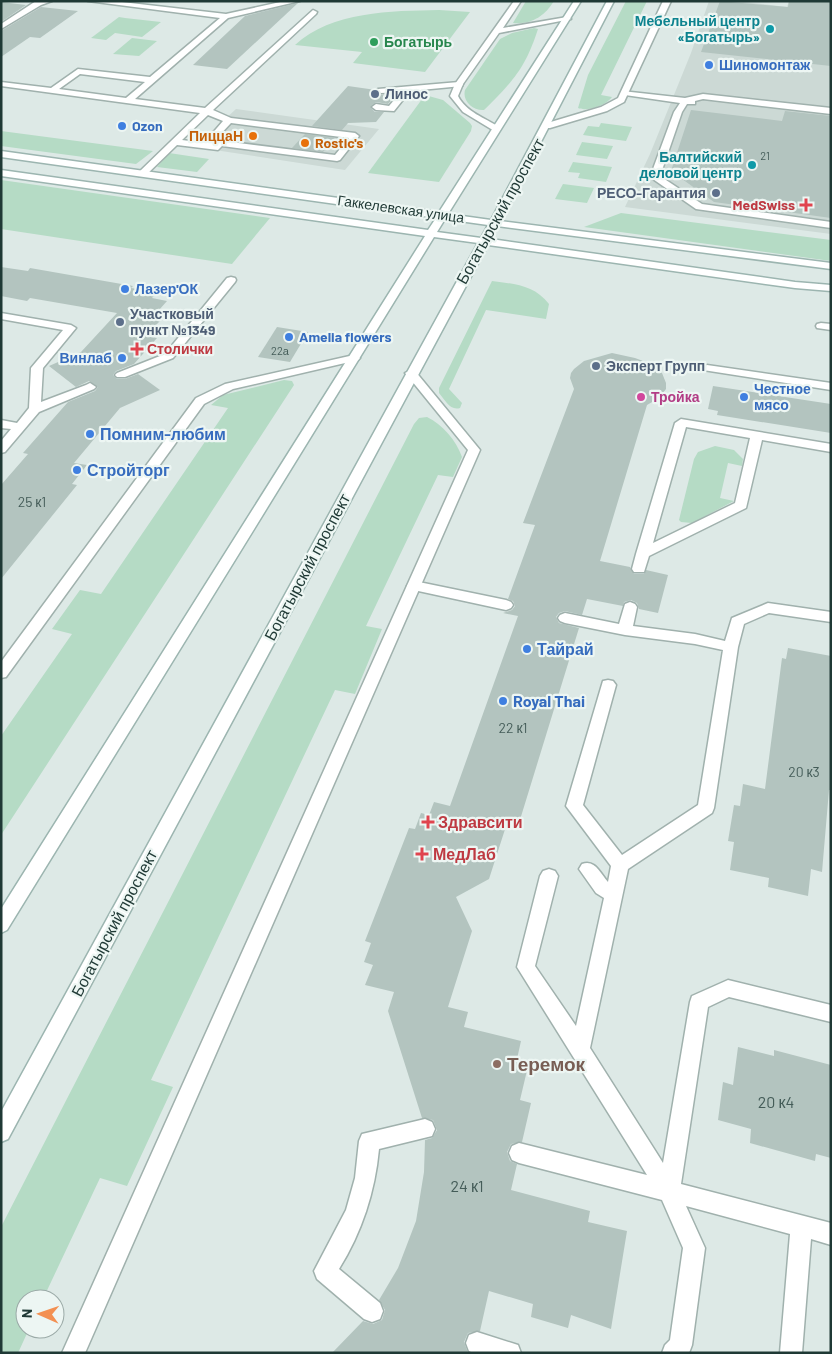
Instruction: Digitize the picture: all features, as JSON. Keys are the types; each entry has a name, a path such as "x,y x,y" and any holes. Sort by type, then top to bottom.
{"main road":[{"path":"1,27 39,3 49,1"},
{"path":"91,1 226,16 297,1"},
{"path":"496,129 456,101 454,96 459,84 518,1"},
{"path":"1,925 442,215 578,1"},
{"name":"Богатырский проспект","path":"1,1132 411,373 547,126 612,1"},
{"path":"547,126 604,110 621,100 667,1"},
{"path":"128,101 226,16 243,4"},
{"path":"142,174 313,12"},
{"path":"497,31 567,19"},
{"path":"52,91 78,71 152,80"},
{"path":"1,84 207,111 229,120 354,136 337,158 208,142 229,120"},
{"path":"381,90 459,84"},
{"path":"376,107 391,109 408,88"},
{"path":"625,93 766,110"},
{"path":"831,111 703,96 685,101 678,112 655,177 699,207 831,224"},
{"path":"176,142 280,156 306,154"},
{"name":"Гаккелевская улица","path":"1,154 494,223 831,266"},
{"name":"Гаккелевская улица","path":"1,173 795,285 831,288"},
{"path":"121,375 169,356 231,280"},
{"path":"1,316 72,328 37,368 35,409"},
{"path":"1,673 200,401 229,386 354,358"},
{"path":"707,368 831,387"},
{"path":"73,1353 474,450 411,373"},
{"path":"1,449 35,409 90,387"},
{"path":"1,424 20,427"},
{"path":"639,569 681,424 831,448"},
{"path":"643,554 741,505 757,436"},
{"path":"414,586 506,605"},
{"path":"625,630 630,607"},
{"path":"580,1049 620,865 706,808 731,647 737,621 768,608 831,617"},
{"path":"565,618 625,630 696,639 731,647"},
{"path":"608,685 574,806 620,865"},
{"path":"588,869 602,888 615,895"},
{"path":"549,876 526,967 669,1191 694,1248 681,1345 673,1353"},
{"path":"669,1191 699,1002 728,988 831,1014"},
{"path":"372,1311 325,1271 345,1240 360,1205 368,1166 369,1141 425,1129"},
{"path":"519,1153 831,1234"},
{"path":"791,1353 801,1226"},
{"path":"477,1343 510,1353"}],"shaded area":[{"path":"709,1 735,1 787,7 789,1 831,1 831,234 625,207 650,154 691,53"},
{"path":"236,109 379,129 345,170 195,147"}],"green space":[{"path":"526,1 554,1 542,15 532,21 513,23"},
{"path":"626,1 647,1 601,95 612,97 606,103 596,107 578,108 588,75"},
{"name":"Богатырь","path":"439,10 470,12 425,72 353,63 362,52 295,45 326,25 344,19 401,11"},
{"path":"119,17 161,22 142,37 115,33 106,40 91,38"},
{"path":"534,28 538,29 533,43 517,74 484,110 472,107 465,98 465,90 500,39 512,33"},
{"path":"132,38 157,41 139,56 113,54"},
{"path":"425,95 443,100 472,126 471,131 439,182 368,173"},
{"path":"601,123 632,127 626,141 583,135 588,126 599,127"},
{"path":"1,131 153,151 136,164 1,146"},
{"path":"582,142 613,146 607,159 576,155"},
{"path":"169,153 209,159 197,172 157,167"},
{"path":"573,162 612,167 606,182 578,178 580,173 568,172"},
{"path":"1,180 270,218 232,264 1,229"},
{"path":"563,184 594,188 587,203 555,199"},
{"path":"621,213 831,240 831,261 584,227"},
{"path":"492,281 524,286 537,293 549,304 546,319 486,310 449,389 462,403 460,408 456,409 448,404 439,393 439,388"},
{"path":"284,380 292,381 294,385 1,835 1,736 72,634 52,629 80,590 101,594 228,408 211,405 223,395"},
{"path":"427,417 438,424 456,445 462,457 453,477 438,475 366,626 382,629 355,694 335,690 151,1080 173,1087 127,1186 100,1178 48,1289 15,1289 15,1339 24,1339 18,1353 1,1353 1,1227 414,424 419,418"},
{"path":"715,446 734,450 743,459 742,466 728,463 720,498 734,501 692,523 681,522 679,520 694,459 698,452"}],"building":[{"name":"Мебельный центр «Богатырь»","path":"720,1 788,7 789,1 831,1 831,66 701,52"},
{"path":"1,2 26,5 1,22"},
{"path":"298,3 227,69 193,65 245,16"},
{"path":"41,7 78,11 40,38 30,37 1,57 1,31"},
{"path":"348,86 376,90 376,93 381,95 397,94 388,104 376,102 371,106 375,112 384,112 376,122 348,123 342,130 312,126"},
{"name":"Балтийский деловой центр","path":"691,110 782,121 785,111 831,116 831,218 714,202 671,171"},
{"path":"305,134 335,138 323,152 292,148"},
{"path":"1,267 28,271 30,268 133,286 131,288 157,292 152,298 167,301 159,310 164,310 159,316 164,317 156,325 161,326 151,337 157,338 134,364 116,371 113,375 117,379 125,379 138,374 160,390 120,408 74,463 87,465 72,484 77,485 1,579 1,485 28,454 23,453 68,402 95,391 98,387 89,381 76,387 49,366 81,352 117,313 30,298 27,301 1,296"},
{"path":"277,327 308,332 290,362 258,357"},
{"path":"612,353 651,364 662,373 666,389 659,398 647,405 600,561 630,567 634,574 644,574 646,570 668,575 658,613 639,609 637,603 631,600 624,602 623,606 587,599 582,615 565,611 559,613 556,617 559,623 579,628 519,823 508,820 489,879 456,897 472,931 448,1007 468,1012 464,1027 521,1041 517,1059 529,1062 520,1100 531,1103 522,1142 511,1144 507,1152 510,1161 517,1164 511,1190 590,1211 588,1222 627,1231 611,1329 571,1315 568,1328 531,1317 533,1304 489,1291 480,1331 468,1333 464,1342 468,1353 332,1353 363,1321 373,1324 382,1320 385,1310 379,1300 398,1268 416,1221 424,1172 425,1140 432,1138 437,1130 433,1120 422,1118 388,1011 394,992 365,985 373,965 364,962 371,943 365,941 409,828 415,829 421,813 429,815 434,802 450,806 518,616 503,613 512,610 515,606 513,601 508,599 535,525 523,523 574,389 570,378 571,373 584,361"},
{"path":"713,386 831,404 831,433 717,415 718,411 708,409"},
{"path":"788,648 831,656 831,790 829,790 822,872 811,869 808,896 768,887 769,878 730,870 734,842 728,841 734,805 740,806 743,784 765,789 782,658 786,659"},
{"path":"738,1047 774,1056 774,1050 831,1065 831,1158 816,1154 815,1161 750,1143 751,1129 718,1120 723,1082 733,1085"}],"place":[{"name":"Мебельный центр «Богатырь»","path":"770,29"},
{"name":"Богатырь","path":"374,42"},
{"name":"Шиномонтаж","path":"709,65"},
{"name":"Линос","path":"375,94"},
{"name":"Ozon","path":"122,126"},
{"name":"ПиццаН","path":"253,136"},
{"name":"Rostic's","path":"305,143"},
{"name":"Балтийский деловой центр","path":"752,165"},
{"name":"РЕСО-Гарантия","path":"716,193"},
{"name":"MedSwiss","path":"806,205"},
{"name":"Лазер'ОК","path":"125,289"},
{"name":"Участковый пункт №1349","path":"120,322"},
{"name":"Amelia flowers","path":"289,337"},
{"name":"Столички","path":"137,349"},
{"name":"Винлаб","path":"122,358"},
{"name":"Эксперт Групп","path":"596,366"},
{"name":"Тройка","path":"641,397"},
{"name":"Честное мясо","path":"744,397"},
{"name":"Помним-любим","path":"90,434"},
{"name":"Стройторг","path":"77,470"},
{"name":"Тайрай","path":"527,649"},
{"name":"Royal Thai","path":"503,701"},
{"name":"Здравсити","path":"428,822"},
{"name":"МедЛаб","path":"422,854"},
{"name":"Теремок","path":"497,1064"}]}
